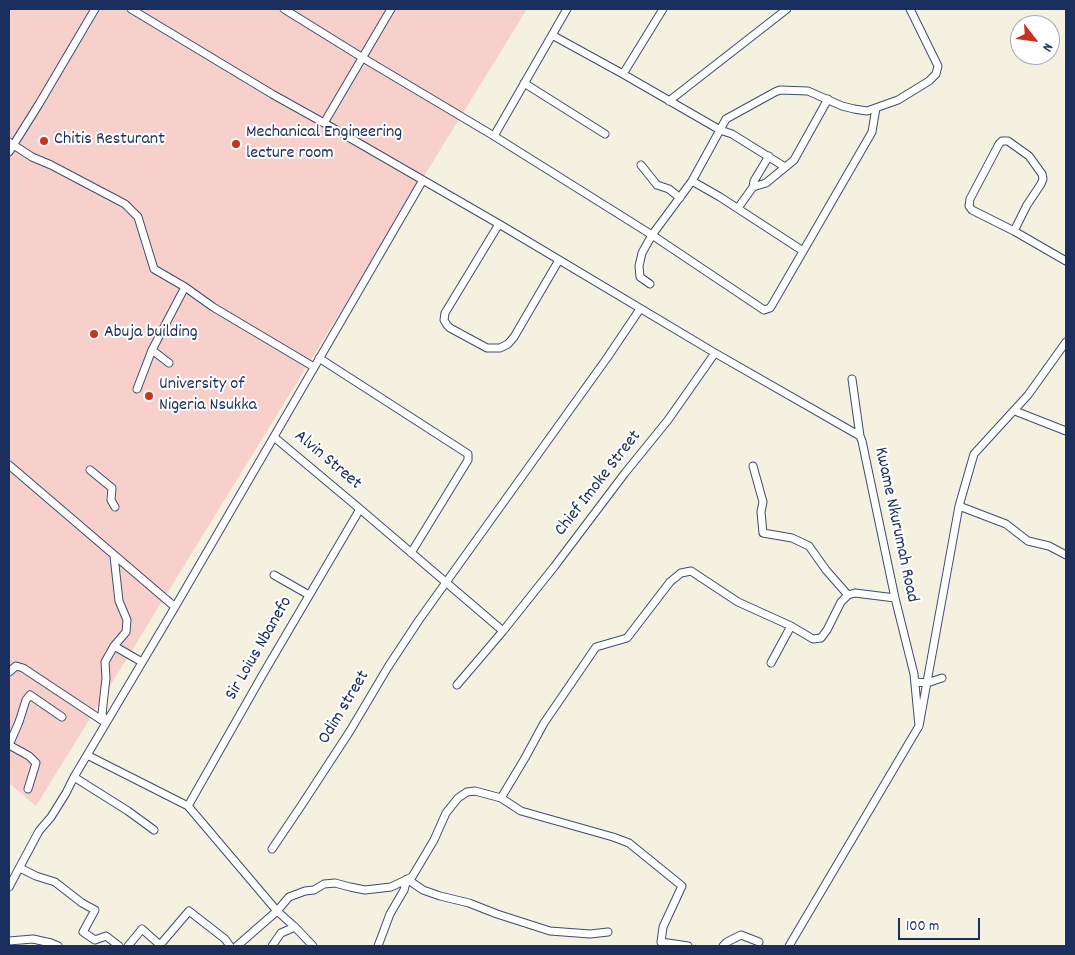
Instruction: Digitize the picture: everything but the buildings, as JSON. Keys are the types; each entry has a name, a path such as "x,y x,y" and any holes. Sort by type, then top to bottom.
{"street":[{"path":"9,152 11,143 39,104 94,9"},
{"name":"Kwame Nkurumah Road","path":"131,9 272,94 499,224 640,309 860,436 895,598 914,674 919,726"},
{"path":"284,9 494,136 652,236 764,310 772,306 872,132 876,108"},
{"path":"324,123 391,9"},
{"path":"494,136 567,9"},
{"path":"623,74 663,9"},
{"path":"669,101 786,9"},
{"path":"650,284 640,277 639,266 642,253 692,181 726,119 780,90 808,92 842,106 867,111 898,100 929,81 936,74 938,66 910,9"},
{"path":"552,35 720,130 732,134 785,167"},
{"path":"524,84 605,134"},
{"path":"753,187 766,183 794,160 828,99"},
{"path":"1014,231 1027,205 1041,184 1042,174 1029,156 1008,141 1002,141 970,199 969,206 972,210 1014,231 1066,261"},
{"path":"11,143 32,157 51,165 124,204 138,217 154,269 185,287 213,307 314,367"},
{"path":"738,208 753,187 754,181 769,156"},
{"path":"641,165 657,185 669,189 680,198"},
{"path":"9,887 39,831 51,817 66,793 423,180"},
{"path":"692,181 738,208 803,251"},
{"path":"499,224 445,313 444,320 450,328 487,348 500,348 508,344 559,260"},
{"path":"137,389 152,350 185,287"},
{"name":"Odim street","path":"272,849 350,731 388,667 445,582 607,358 640,309"},
{"path":"789,946 919,726 959,506 974,454 1028,395 1066,342"},
{"path":"152,350 169,363"},
{"name":"Chief Imoke Street","path":"457,685 554,567 668,420 715,353"},
{"path":"319,358 468,454 468,460 411,553"},
{"path":"852,379 860,436"},
{"path":"1014,411 1066,431"},
{"name":"Alvin Street","path":"274,437 503,631"},
{"path":"9,465 175,607"},
{"path":"753,466 763,502 761,512 763,533 792,538 809,546 826,570 848,595"},
{"path":"90,470 112,488 111,500 115,506"},
{"path":"959,506 1006,524 1028,541 1049,546 1066,555"},
{"name":"Sir Loius Nbanefo","path":"188,806 360,509"},
{"path":"106,723 102,714 106,678 105,662 114,646 126,632 127,620 119,601 114,556"},
{"path":"501,798 544,723 596,647 627,638 670,582 681,573 691,571 738,602 813,638 821,638 848,595 854,593 895,598"},
{"path":"274,575 309,595"},
{"path":"771,663 790,626"},
{"path":"114,646 142,662"},
{"path":"9,672 16,666 24,668 106,723"},
{"path":"915,682 927,682 942,678"},
{"path":"28,789 36,763 29,756 9,745 20,722 26,700 30,695 62,717"},
{"path":"87,755 188,806 277,911 313,946"},
{"path":"74,777 154,830"},
{"path":"237,946 277,911 289,897 314,890 324,884 335,883 365,890 391,887 412,877 434,840 446,813 458,798 466,792 475,791 501,798 521,812 629,843 682,886 663,927 661,942 688,946"},
{"path":"20,868 55,882 82,903 95,910 83,932 96,940 106,936 119,946"},
{"path":"407,880 423,890 469,903 550,931 590,934 608,932"},
{"path":"378,946 390,914 404,890 407,880"},
{"path":"128,946 142,929 160,945 189,911 230,946"},
{"path":"272,946 281,933 295,928"},
{"path":"723,946 727,942 741,936 759,942"},
{"path":"9,941 33,939 50,942 58,946"}],"shaded area":[{"name":"University of Nigeria Nsukka","path":"9,9 527,9 36,806 9,783"}],"place":[{"name":"Chitis Resturant","path":"44,141"},
{"name":"Mechanical Engineering lecture room","path":"236,144"},
{"name":"Abuja building","path":"94,334"},
{"name":"University of Nigeria Nsukka","path":"149,396"}]}
